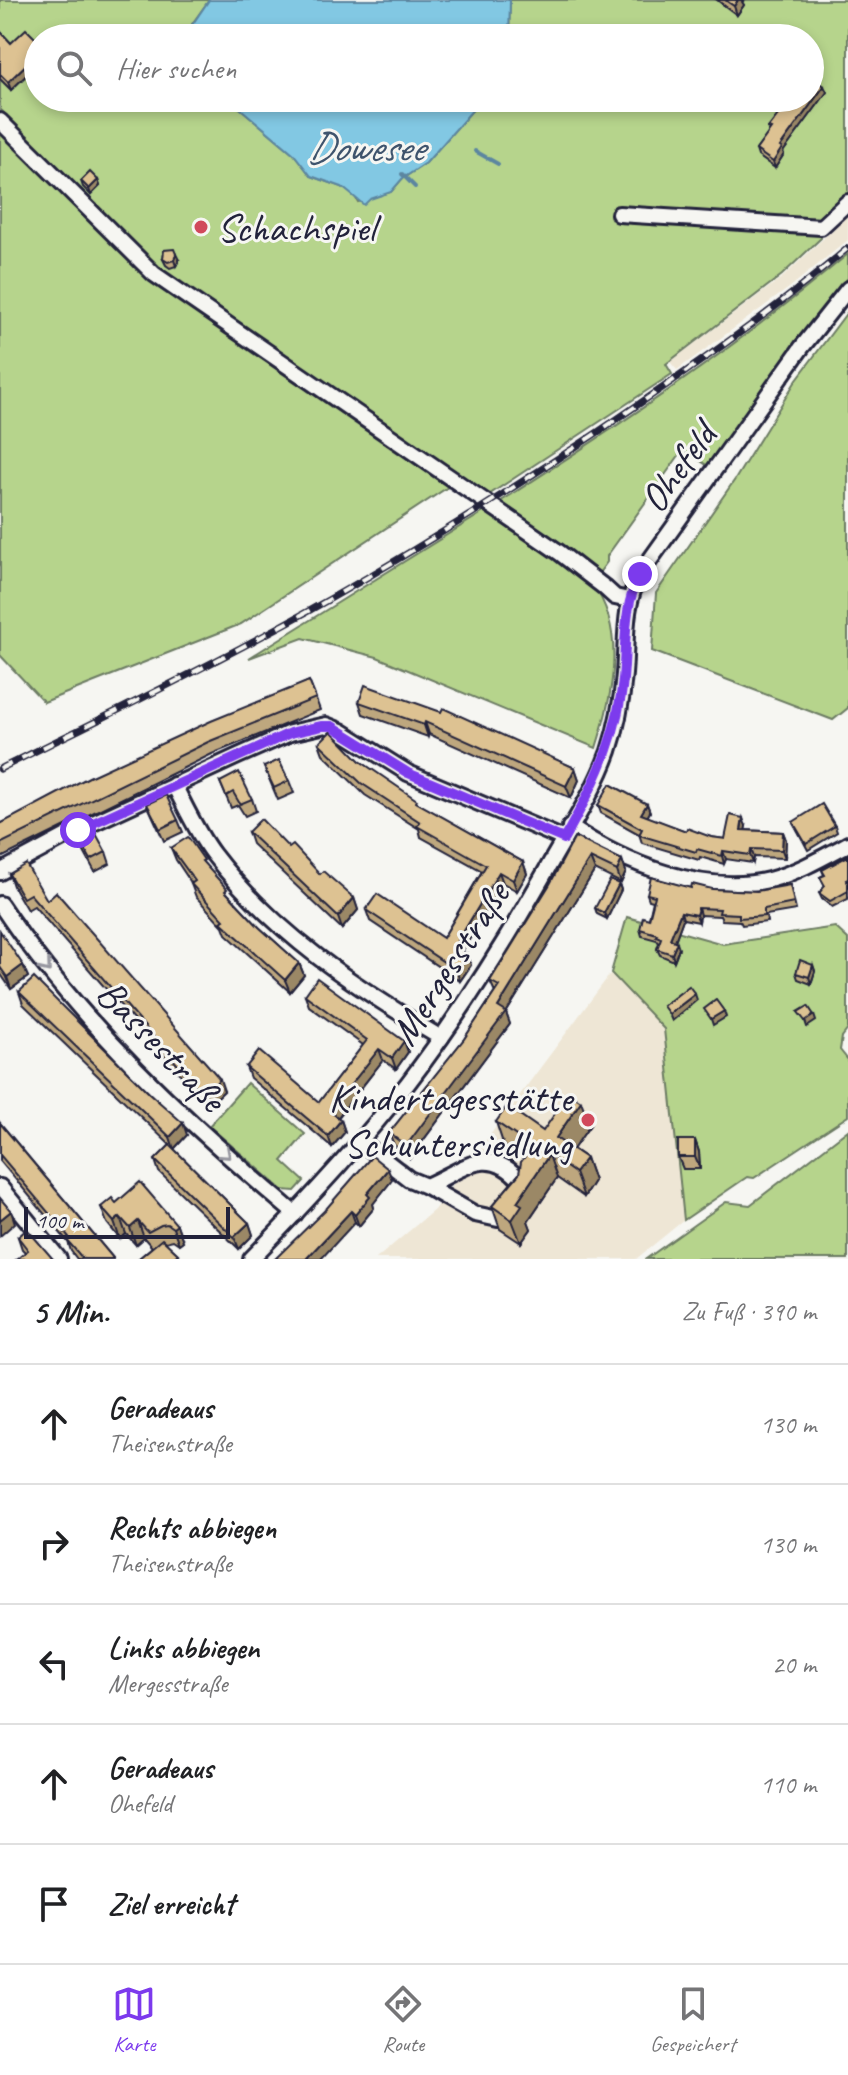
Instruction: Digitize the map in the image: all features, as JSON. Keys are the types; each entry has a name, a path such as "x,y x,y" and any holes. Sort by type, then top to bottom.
{"street":[{"path":"0,121 154,274 560,553 609,594 629,600"},
{"path":"619,214 821,227 848,202"},
{"name":"Ohefeld","path":"587,797 608,752 621,697 629,600 633,588 650,558 802,347 848,289"},
{"path":"0,872 78,830 174,785 290,733 326,725 408,773 660,870 726,884 769,880 815,862 848,844"},
{"path":"174,785 212,852 272,917 341,976 441,1038"},
{"name":"Mergesstraße","path":"251,1259 360,1141 441,1038 504,943 587,797"},
{"name":"Bassestraße","path":"0,904 36,956 126,1057 198,1130 295,1214"},
{"path":"360,1141 409,1179 475,1214 498,1219 520,1191 520,1180 512,1171 490,1160 479,1160 426,1186"},
{"path":"0,1187 59,1259"}],"shaded area":[{"path":"848,215 848,240 789,288 677,370 670,362 784,276"},
{"name":"Kindertagesstätte Schuntersiedlung","path":"611,973 664,1029 684,1220 636,1259 376,1259 434,1210"}],"green space":[{"path":"0,0 209,0 192,24 24,24 24,112 245,112 293,153 311,176 342,187 358,202 391,192 402,179 426,163 471,112 824,112 824,24 509,24 510,0 848,0 848,196 821,221 821,238 782,275 666,364 672,374 484,498 159,269 0,109"},
{"path":"0,132 150,279 448,487 241,624 44,702 0,655"},
{"path":"848,254 848,278 807,329 708,466 687,452 680,454 607,556 607,562 599,573 592,572 495,505 676,385"},
{"path":"848,311 848,708 833,720 652,651 656,593 736,478 797,379"},
{"path":"487,510 593,585 604,603 610,623 613,665 607,708 596,748 377,657 303,638 249,658"},
{"path":"627,917 723,944 835,927 848,939 848,1029 842,1037 840,1050 848,1060 848,1116 754,1178 747,1177 684,1220 664,1029 611,973"},
{"path":"247,1083 305,1134 282,1161 304,1181 295,1191 283,1190 209,1126"},
{"path":"848,1130 848,1259 646,1259 726,1202 750,1205"}],"water":[{"name":"Dowesee","path":"209,0 510,0 509,24 193,24"},
{"name":"Dowesee","path":"245,112 471,112 426,163 402,179 391,192 370,199 364,205 342,187 311,176 293,153"}],"building":[{"path":"0,31 11,43 24,31 24,67 8,82 0,74"},
{"path":"780,112 805,112 773,162 756,150 771,129 768,128"},
{"path":"90,172 98,180 89,189 81,181"},
{"path":"174,249 174,260 168,262 163,259 164,250"},
{"path":"309,681 316,698 208,742 0,844 0,824 89,777 211,721"},
{"path":"365,685 441,712 443,708 575,768 566,786 425,722 424,725 359,702"},
{"path":"331,731 360,761 416,802 523,862 513,880 499,872 455,946 467,954 456,970 366,910 377,894 443,938 486,865 417,826 420,822 361,783 319,743"},
{"path":"279,760 289,781 274,788 264,767"},
{"path":"239,772 252,799 240,804 233,792 226,796 220,782"},
{"path":"610,784 647,804 641,814 686,831 687,828 725,839 730,815 743,818 741,830 783,832 782,850 751,849 750,855 723,851 722,856 697,849 696,852 639,835 642,829 598,805"},
{"path":"166,795 178,820 160,829 147,804"},
{"path":"822,804 835,826 806,844 793,822"},
{"path":"261,819 289,848 293,845 320,874 323,871 354,898 338,917 248,832"},
{"path":"94,830 106,852 91,860 79,838"},
{"path":"188,837 202,861 227,889 225,891 299,963 285,980 221,922 224,920 191,884 195,881 171,848"},
{"path":"575,837 622,860 617,871 590,858 498,1007 506,1012 406,1146 389,1133 464,1039 499,986 490,981"},
{"path":"848,856 848,891 830,901 819,893 825,886 820,877 825,875 822,870"},
{"path":"26,864 47,900 56,892 220,1079 203,1094 30,894 23,898 9,874"},
{"path":"651,877 691,888 692,884 712,889 757,891 790,885 794,903 764,909 764,916 739,918 739,914 719,913 720,909 698,908 696,915 681,912 670,939 677,942 672,954 657,949 661,938 657,934 640,929 643,917 649,919 655,896 647,894"},
{"path":"610,880 619,884 604,913 595,908"},
{"path":"0,931 23,965 7,977 0,967"},
{"path":"800,960 813,965 809,977 796,973"},
{"path":"34,978 183,1123 170,1137 19,992"},
{"path":"317,978 404,1041 392,1058 379,1049 330,1111 341,1120 328,1136 246,1067 259,1051 319,1102 367,1040 305,995"},
{"path":"689,986 695,994 669,1014 663,1006"},
{"path":"716,1000 724,1011 711,1019 704,1009"},
{"path":"808,1006 814,1015 805,1021 798,1012"},
{"path":"569,1093 581,1101 556,1138 586,1158 575,1173 549,1155 517,1202 522,1205 512,1220 492,1206 519,1174 521,1162 532,1147 496,1122 507,1106 543,1131"},
{"path":"0,1123 113,1258 83,1259 66,1239 69,1237 0,1155"},
{"path":"678,1140 695,1140 695,1157 678,1157"},
{"path":"170,1145 249,1223 234,1237 155,1160"},
{"path":"372,1156 388,1169 367,1194 370,1197 355,1215 351,1211 306,1259 275,1259 326,1209"},
{"path":"140,1182 177,1225 173,1228 167,1224 161,1225 148,1232 138,1221 130,1228 120,1217 114,1222 101,1207 112,1198 116,1203"},
{"path":"0,1198 11,1211 0,1220"},
{"path":"27,1229 53,1259 17,1259 28,1250 18,1237"},
{"path":"162,1239 178,1254 172,1259 138,1259"}],"waterway":[{"path":"475,151 498,164"},
{"path":"402,174 415,187"}],"railway":[{"path":"0,769 270,632 435,537 692,367 848,248"}],"place":[{"name":"Schachspiel","path":"201,227"},
{"name":"Kindertagesstätte Schuntersiedlung","path":"588,1120"}],"route":[{"path":"78,830 290,733 326,725 408,773 564,839 608,752 621,697 625,619 640,574"}]}
